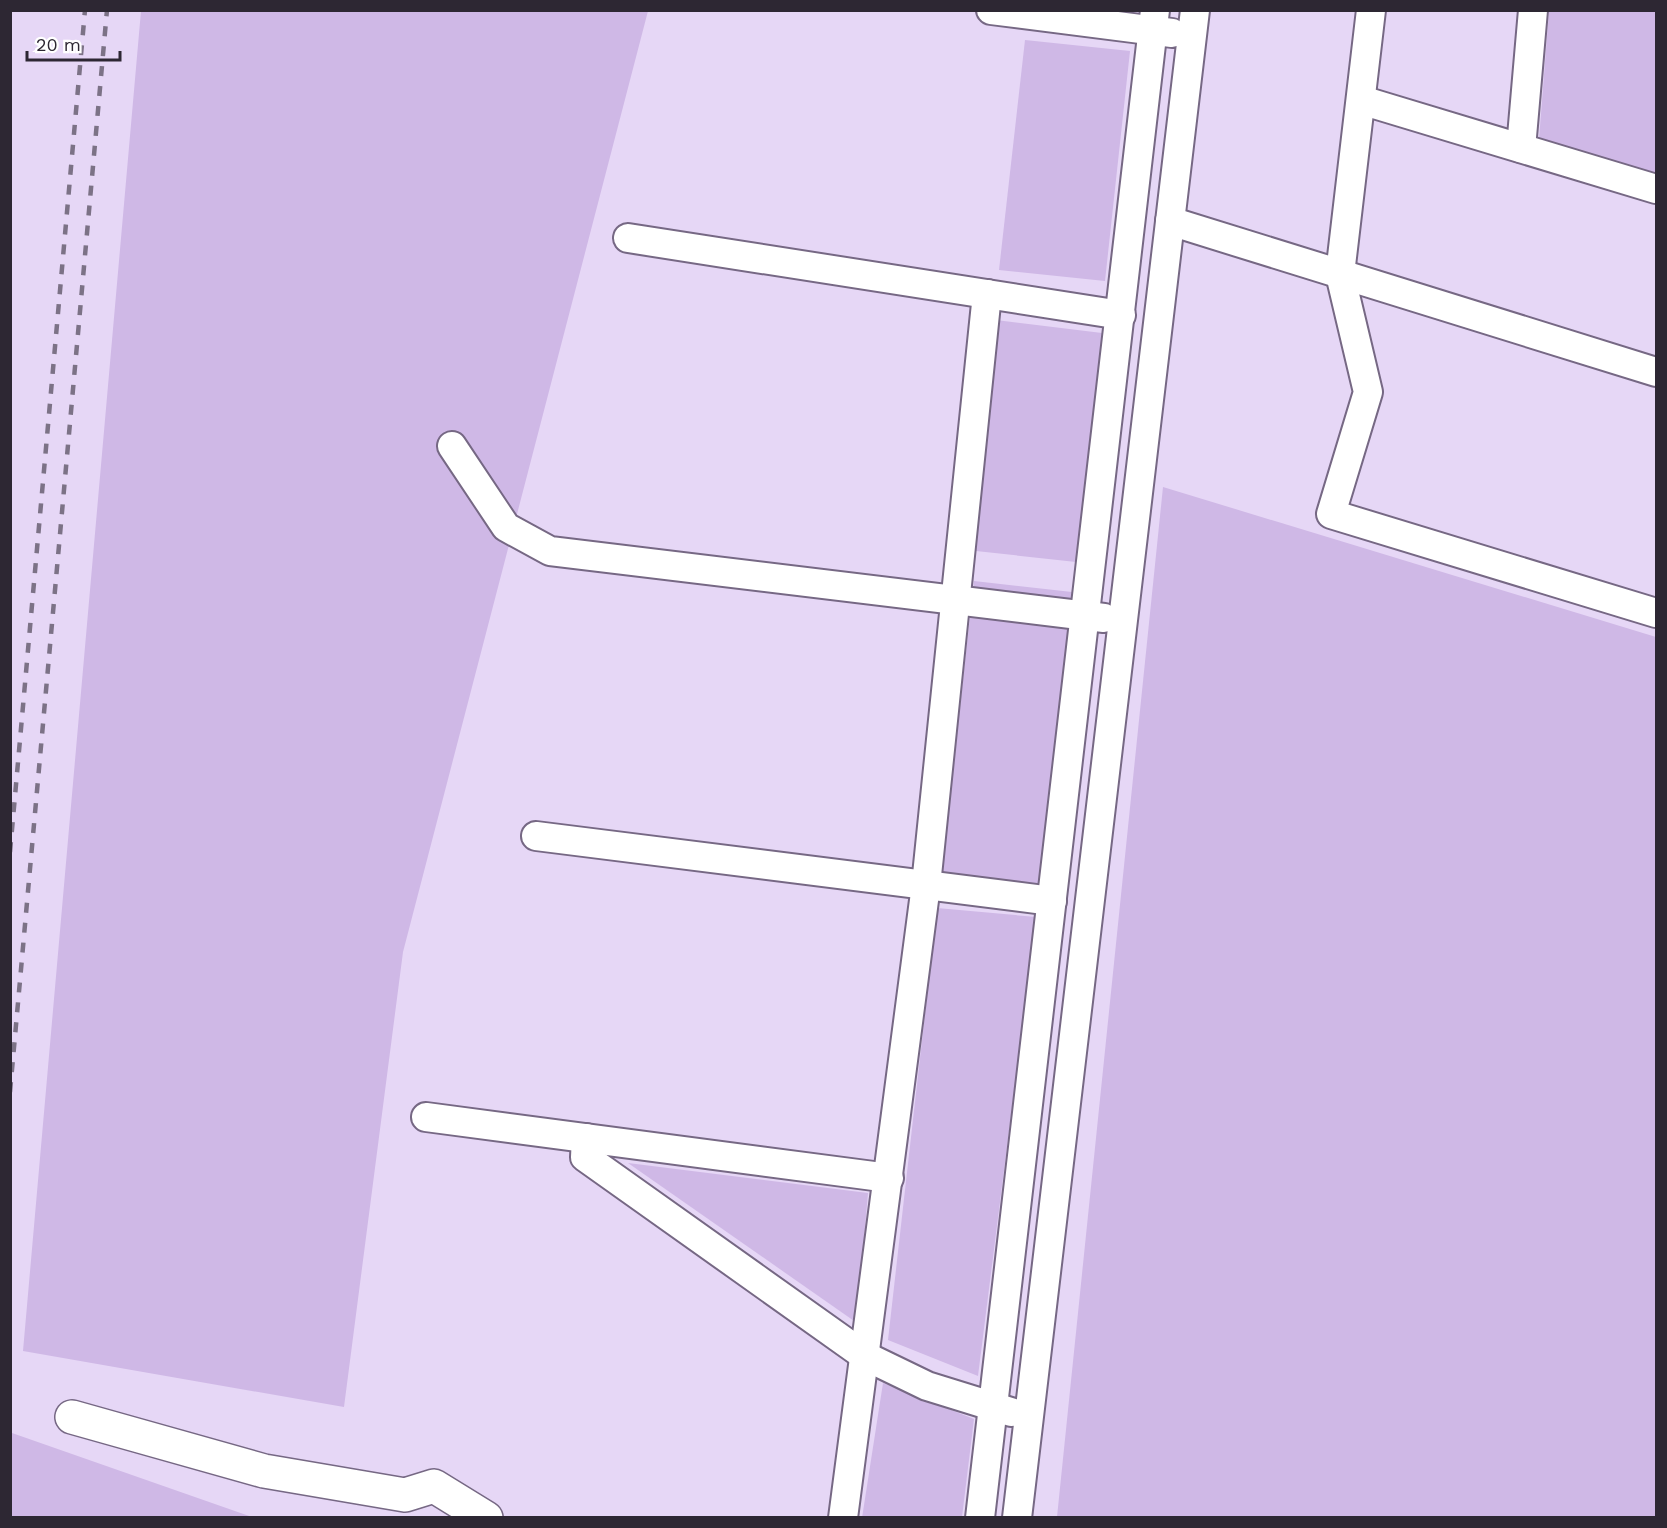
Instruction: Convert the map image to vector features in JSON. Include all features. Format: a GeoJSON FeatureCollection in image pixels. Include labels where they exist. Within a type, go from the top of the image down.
{"type":"FeatureCollection","features":[{"type":"Feature","properties":{"kind":"street"},"geometry":{"type":"LineString","coordinates":[[991,10],[1193,23],[1017,1518]]}},
{"type":"Feature","properties":{"kind":"street"},"geometry":{"type":"LineString","coordinates":[[1371,10],[1340,274],[1368,392],[1331,514],[1656,613]]}},
{"type":"Feature","properties":{"kind":"street"},"geometry":{"type":"LineString","coordinates":[[1521,148],[1533,10]]}},
{"type":"Feature","properties":{"kind":"street"},"geometry":{"type":"LineString","coordinates":[[980,1518],[1154,20]]}},
{"type":"Feature","properties":{"kind":"street"},"geometry":{"type":"LineString","coordinates":[[1361,100],[1656,189]]}},
{"type":"Feature","properties":{"kind":"street"},"geometry":{"type":"LineString","coordinates":[[1170,221],[1656,372]]}},
{"type":"Feature","properties":{"kind":"street"},"geometry":{"type":"LineString","coordinates":[[627,238],[1121,315]]}},
{"type":"Feature","properties":{"kind":"street"},"geometry":{"type":"LineString","coordinates":[[843,1518],[926,885],[987,294]]}},
{"type":"Feature","properties":{"kind":"street"},"geometry":{"type":"LineString","coordinates":[[452,446],[506,527],[550,551],[1122,620]]}},
{"type":"Feature","properties":{"kind":"street"},"geometry":{"type":"LineString","coordinates":[[536,836],[1052,901]]}},
{"type":"Feature","properties":{"kind":"street"},"geometry":{"type":"LineString","coordinates":[[426,1117],[889,1178]]}},
{"type":"Feature","properties":{"kind":"street"},"geometry":{"type":"LineString","coordinates":[[586,1138],[585,1157],[865,1356],[927,1386],[1029,1418]]}},
{"type":"Feature","properties":{"kind":"street"},"geometry":{"type":"LineString","coordinates":[[72,1417],[264,1471],[407,1506],[434,1486],[486,1518]]}},
{"type":"Feature","properties":{"kind":"shaded area"},"geometry":{"type":"Polygon","coordinates":[[[141,11],[648,11],[403,952],[344,1407],[23,1351],[141,11]]]}},
{"type":"Feature","properties":{"kind":"shaded area"},"geometry":{"type":"Polygon","coordinates":[[[1549,11],[1656,11],[1656,173],[1539,139],[1549,11]]]}},
{"type":"Feature","properties":{"kind":"shaded area"},"geometry":{"type":"Polygon","coordinates":[[[1025,40],[1130,51],[1105,281],[999,270],[1025,40]]]}},
{"type":"Feature","properties":{"kind":"shaded area"},"geometry":{"type":"Polygon","coordinates":[[[996,320],[1102,333],[1076,562],[976,551],[996,320]]]}},
{"type":"Feature","properties":{"kind":"shaded area"},"geometry":{"type":"Polygon","coordinates":[[[1163,487],[1656,637],[1656,1517],[1057,1517],[1163,487]]]}},
{"type":"Feature","properties":{"kind":"shaded area"},"geometry":{"type":"Polygon","coordinates":[[[974,581],[1072,592],[1039,886],[941,875],[974,581]]]}},
{"type":"Feature","properties":{"kind":"shaded area"},"geometry":{"type":"Polygon","coordinates":[[[937,908],[1036,917],[978,1376],[888,1340],[937,908]]]}},
{"type":"Feature","properties":{"kind":"shaded area"},"geometry":{"type":"Polygon","coordinates":[[[628,1163],[868,1193],[857,1323],[628,1163]]]}},
{"type":"Feature","properties":{"kind":"shaded area"},"geometry":{"type":"Polygon","coordinates":[[[883,1383],[974,1419],[962,1517],[862,1518],[883,1383]]]}},
{"type":"Feature","properties":{"kind":"shaded area"},"geometry":{"type":"Polygon","coordinates":[[[12,1433],[252,1517],[11,1517],[12,1433]]]}},
{"type":"Feature","properties":{"kind":"railway"},"geometry":{"type":"LineString","coordinates":[[10,852],[85,10]]}},
{"type":"Feature","properties":{"kind":"railway"},"geometry":{"type":"LineString","coordinates":[[10,1092],[107,10]]}}]}
